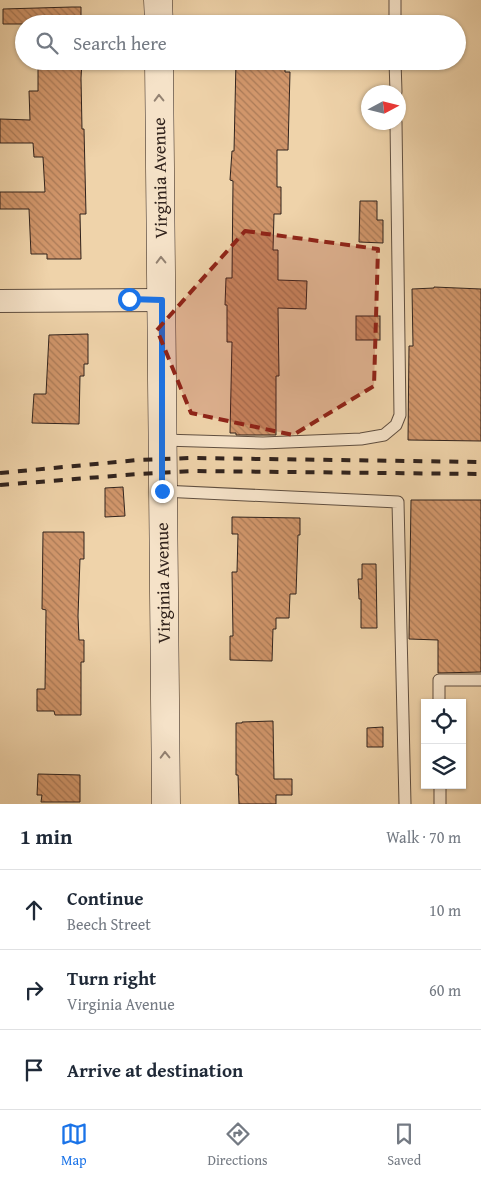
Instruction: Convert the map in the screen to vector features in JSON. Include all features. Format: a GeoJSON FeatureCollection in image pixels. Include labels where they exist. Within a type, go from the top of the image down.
{"type":"FeatureCollection","features":[{"type":"Feature","properties":{"kind":"main road"},"geometry":{"type":"LineString","coordinates":[[158,0],[159,15]]}},
{"type":"Feature","properties":{"kind":"main road","name":"Virginia Avenue"},"geometry":{"type":"LineString","coordinates":[[159,70],[166,804]]}},
{"type":"Feature","properties":{"kind":"street"},"geometry":{"type":"LineString","coordinates":[[0,301],[162,300]]}},
{"type":"Feature","properties":{"kind":"lane"},"geometry":{"type":"LineString","coordinates":[[395,0],[395,15]]}},
{"type":"Feature","properties":{"kind":"lane"},"geometry":{"type":"LineString","coordinates":[[395,70],[396,85]]}},
{"type":"Feature","properties":{"kind":"lane"},"geometry":{"type":"LineString","coordinates":[[162,440],[263,444],[362,439],[384,436],[396,425],[400,415],[396,130]]}},
{"type":"Feature","properties":{"kind":"lane"},"geometry":{"type":"LineString","coordinates":[[162,491],[398,502],[405,804]]}},
{"type":"Feature","properties":{"kind":"lane"},"geometry":{"type":"LineString","coordinates":[[439,699],[439,680],[481,680]]}},
{"type":"Feature","properties":{"kind":"lane"},"geometry":{"type":"LineString","coordinates":[[440,789],[440,804]]}},
{"type":"Feature","properties":{"kind":"highlighted area"},"geometry":{"type":"Polygon","coordinates":[[[245,231],[378,249],[374,386],[293,435],[191,413],[157,330],[245,231]]]}},
{"type":"Feature","properties":{"kind":"building"},"geometry":{"type":"Polygon","coordinates":[[[81,7],[81,15],[15,15],[15,24],[3,24],[3,9],[81,7]]]}},
{"type":"Feature","properties":{"kind":"building"},"geometry":{"type":"Polygon","coordinates":[[[38,70],[81,70],[86,214],[80,214],[81,259],[47,259],[47,254],[31,254],[29,209],[0,209],[0,192],[45,192],[43,157],[34,157],[33,143],[0,143],[0,119],[30,120],[29,91],[38,91],[38,70]]]}},
{"type":"Feature","properties":{"kind":"building"},"geometry":{"type":"Polygon","coordinates":[[[236,70],[285,70],[285,72],[290,72],[288,150],[277,150],[277,187],[281,187],[281,214],[274,214],[273,250],[278,250],[278,280],[307,281],[306,309],[278,308],[279,376],[276,376],[276,435],[236,435],[236,433],[230,433],[232,342],[227,342],[227,305],[225,305],[226,278],[232,278],[233,181],[230,180],[232,151],[234,151],[236,70]]]}},
{"type":"Feature","properties":{"kind":"building"},"geometry":{"type":"Polygon","coordinates":[[[360,201],[377,201],[377,220],[383,220],[383,243],[359,242],[360,201]]]}},
{"type":"Feature","properties":{"kind":"building"},"geometry":{"type":"Polygon","coordinates":[[[434,287],[481,289],[481,441],[408,440],[409,346],[413,346],[412,289],[434,287]]]}},
{"type":"Feature","properties":{"kind":"building"},"geometry":{"type":"Polygon","coordinates":[[[356,316],[380,316],[380,340],[356,340],[356,316]]]}},
{"type":"Feature","properties":{"kind":"building"},"geometry":{"type":"Polygon","coordinates":[[[88,334],[88,364],[84,364],[84,376],[80,376],[79,424],[32,423],[34,394],[46,394],[49,335],[88,334]]]}},
{"type":"Feature","properties":{"kind":"building"},"geometry":{"type":"Polygon","coordinates":[[[123,487],[125,516],[105,517],[105,488],[123,487]]]}},
{"type":"Feature","properties":{"kind":"building"},"geometry":{"type":"Polygon","coordinates":[[[411,500],[481,500],[481,672],[438,673],[438,640],[409,639],[411,500]]]}},
{"type":"Feature","properties":{"kind":"building"},"geometry":{"type":"Polygon","coordinates":[[[232,517],[300,518],[296,594],[290,594],[289,618],[276,618],[276,629],[273,629],[272,661],[230,660],[230,636],[233,636],[232,572],[237,572],[238,534],[232,534],[232,517]]]}},
{"type":"Feature","properties":{"kind":"building"},"geometry":{"type":"Polygon","coordinates":[[[43,532],[84,532],[84,559],[80,559],[78,616],[79,640],[84,640],[84,662],[81,662],[81,715],[55,715],[54,711],[37,711],[37,689],[45,689],[46,610],[42,609],[43,532]]]}},
{"type":"Feature","properties":{"kind":"building"},"geometry":{"type":"Polygon","coordinates":[[[362,564],[376,564],[377,628],[361,628],[361,599],[359,599],[358,579],[362,579],[362,564]]]}},
{"type":"Feature","properties":{"kind":"building"},"geometry":{"type":"Polygon","coordinates":[[[273,721],[274,779],[292,779],[292,795],[276,795],[276,804],[239,804],[238,775],[236,775],[236,723],[273,721]]]}},
{"type":"Feature","properties":{"kind":"building"},"geometry":{"type":"Polygon","coordinates":[[[383,727],[383,747],[367,747],[367,728],[383,727]]]}},
{"type":"Feature","properties":{"kind":"building"},"geometry":{"type":"Polygon","coordinates":[[[38,774],[80,775],[80,802],[41,802],[42,795],[37,795],[38,774]]]}},
{"type":"Feature","properties":{"kind":"railway"},"geometry":{"type":"LineString","coordinates":[[0,473],[138,460],[190,458],[481,462]]}},
{"type":"Feature","properties":{"kind":"railway"},"geometry":{"type":"LineString","coordinates":[[0,485],[194,471],[481,474]]}},
{"type":"Feature","properties":{"kind":"route"},"geometry":{"type":"LineString","coordinates":[[129,299],[162,300],[162,491]]}}]}
